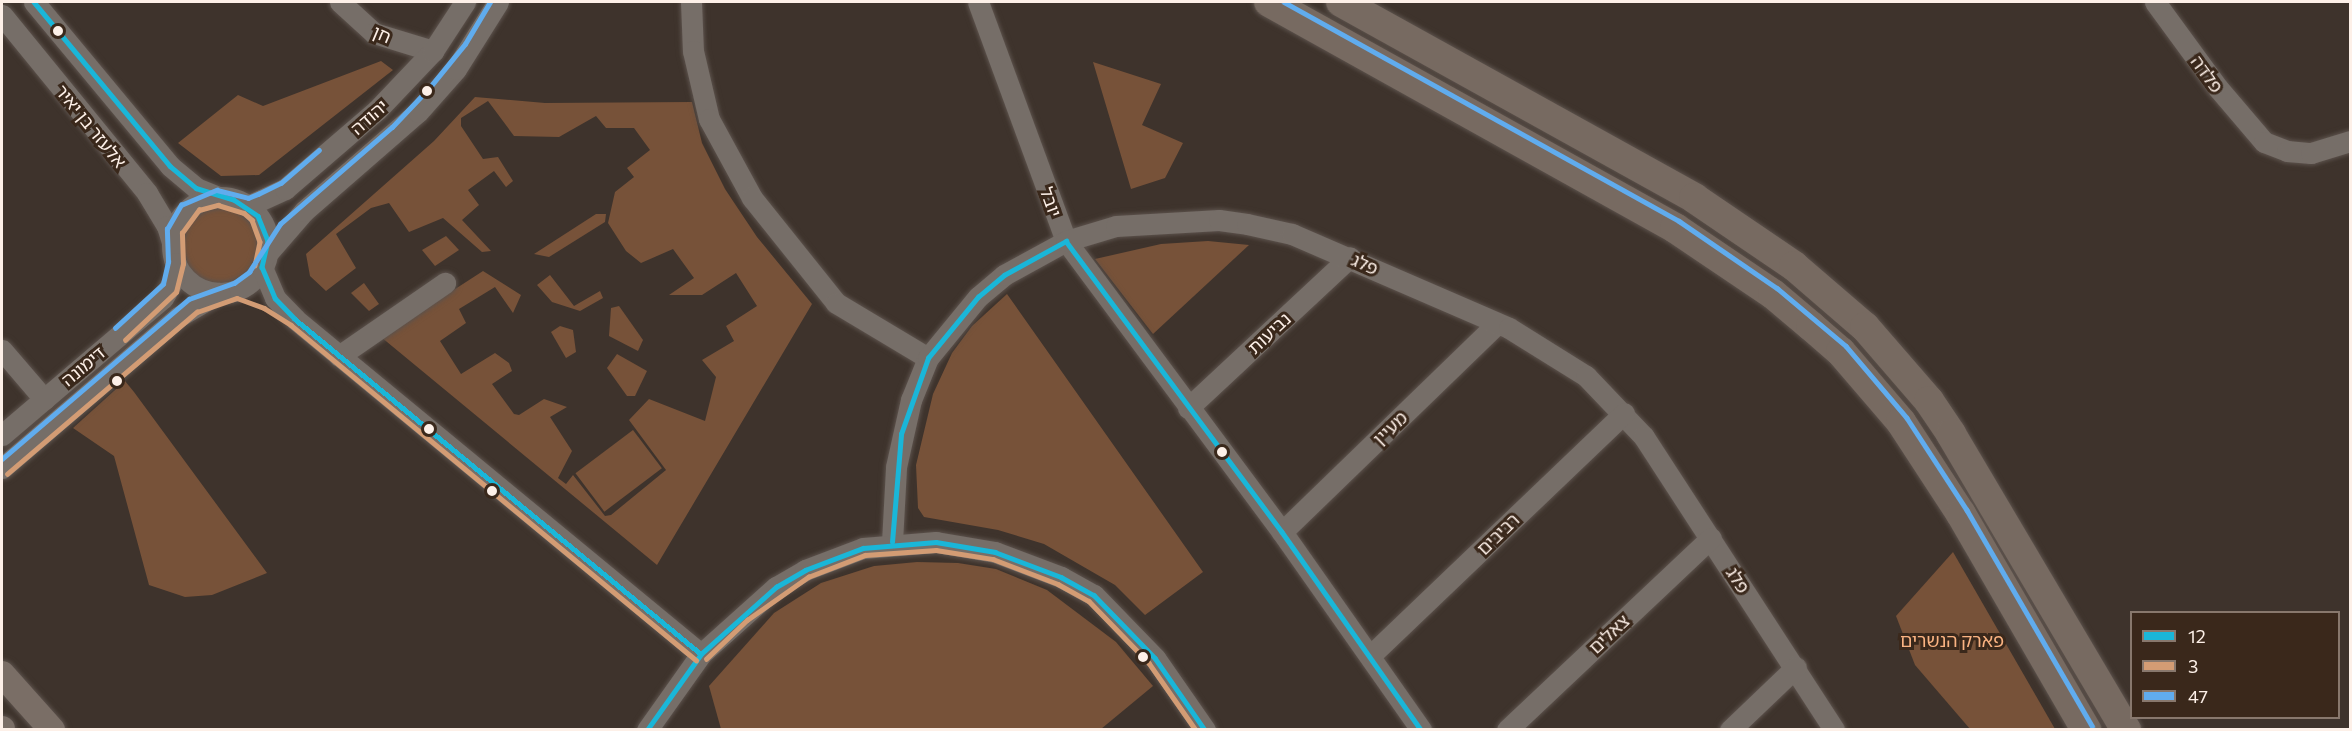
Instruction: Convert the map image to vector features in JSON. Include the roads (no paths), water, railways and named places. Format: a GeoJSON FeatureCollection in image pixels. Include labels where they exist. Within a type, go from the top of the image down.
{"type":"FeatureCollection","features":[{"type":"Feature","properties":{"kind":"highway"},"geometry":{"type":"LineString","coordinates":[[1269,2],[1675,228],[1773,294],[1841,352],[1901,422],[1961,514],[2086,729]]}},
{"type":"Feature","properties":{"kind":"highway"},"geometry":{"type":"LineString","coordinates":[[1341,2],[1694,198],[1794,266],[1865,327],[1929,401],[1957,443],[2126,729]]}},
{"type":"Feature","properties":{"kind":"main road"},"geometry":{"type":"LineString","coordinates":[[2,674],[52,729]]}},
{"type":"Feature","properties":{"kind":"street","name":"אלעזר בן יאיר"},"geometry":{"type":"LineString","coordinates":[[34,2],[170,166],[196,188],[218,197]]}},
{"type":"Feature","properties":{"kind":"street","name":"חן"},"geometry":{"type":"LineString","coordinates":[[339,2],[374,33],[433,51]]}},
{"type":"Feature","properties":{"kind":"street","name":"יהודה"},"geometry":{"type":"LineString","coordinates":[[248,206],[285,189],[377,110],[433,51],[465,2]]}},
{"type":"Feature","properties":{"kind":"street","name":"יהודה"},"geometry":{"type":"LineString","coordinates":[[264,261],[304,211],[424,106],[471,48],[498,2]]}},
{"type":"Feature","properties":{"kind":"street"},"geometry":{"type":"LineString","coordinates":[[691,2],[690,32],[709,119],[752,198],[836,303],[928,358]]}},
{"type":"Feature","properties":{"kind":"street","name":"יובל"},"geometry":{"type":"LineString","coordinates":[[978,2],[1066,241],[1282,532],[1421,729]]}},
{"type":"Feature","properties":{"kind":"street","name":"פלדה"},"geometry":{"type":"LineString","coordinates":[[2155,2],[2218,88],[2264,142],[2287,151],[2311,153],[2350,141]]}},
{"type":"Feature","properties":{"kind":"street","name":"אלעזר בן יאיר"},"geometry":{"type":"LineString","coordinates":[[2,15],[147,193],[168,226],[174,253]]}},
{"type":"Feature","properties":{"kind":"street"},"geometry":{"type":"LineString","coordinates":[[295,319],[267,302],[228,291],[193,285],[174,253],[186,211],[195,203],[218,197],[248,206],[264,228],[264,261],[275,298],[295,319],[702,654]]}},
{"type":"Feature","properties":{"kind":"street","name":"פלג"},"geometry":{"type":"LineString","coordinates":[[892,542],[901,434],[928,358],[969,306],[1004,275],[1066,241],[1116,226],[1220,220],[1292,234],[1350,257],[1497,324],[1550,351],[1587,376],[1624,413],[1711,538],[1834,729]]}},
{"type":"Feature","properties":{"kind":"street","name":"דימונה"},"geometry":{"type":"LineString","coordinates":[[2,435],[163,298],[174,279],[174,253]]}},
{"type":"Feature","properties":{"kind":"street","name":"נביעות"},"geometry":{"type":"LineString","coordinates":[[1188,408],[1350,257]]}},
{"type":"Feature","properties":{"kind":"street"},"geometry":{"type":"LineString","coordinates":[[228,291],[264,261]]}},
{"type":"Feature","properties":{"kind":"street"},"geometry":{"type":"LineString","coordinates":[[339,356],[445,283]]}},
{"type":"Feature","properties":{"kind":"street","name":"דימונה"},"geometry":{"type":"LineString","coordinates":[[2,468],[178,317],[228,291]]}},
{"type":"Feature","properties":{"kind":"street","name":"מעיין"},"geometry":{"type":"LineString","coordinates":[[1282,532],[1497,324]]}},
{"type":"Feature","properties":{"kind":"street"},"geometry":{"type":"LineString","coordinates":[[2,350],[44,399]]}},
{"type":"Feature","properties":{"kind":"street","name":"רביבים"},"geometry":{"type":"LineString","coordinates":[[1371,656],[1624,413]]}},
{"type":"Feature","properties":{"kind":"street","name":"צאלים"},"geometry":{"type":"LineString","coordinates":[[1507,729],[1711,538]]}},
{"type":"Feature","properties":{"kind":"street"},"geometry":{"type":"LineString","coordinates":[[646,729],[702,654],[776,587],[836,557],[892,542],[936,542],[995,552],[1061,577],[1094,595],[1155,658],[1205,729]]}},
{"type":"Feature","properties":{"kind":"street"},"geometry":{"type":"LineString","coordinates":[[1730,729],[1796,667]]}},
{"type":"Feature","properties":{"kind":"park label","name":"פארק הנשרים"},"geometry":{"type":"Point","coordinates":[1952,640]}}]}
